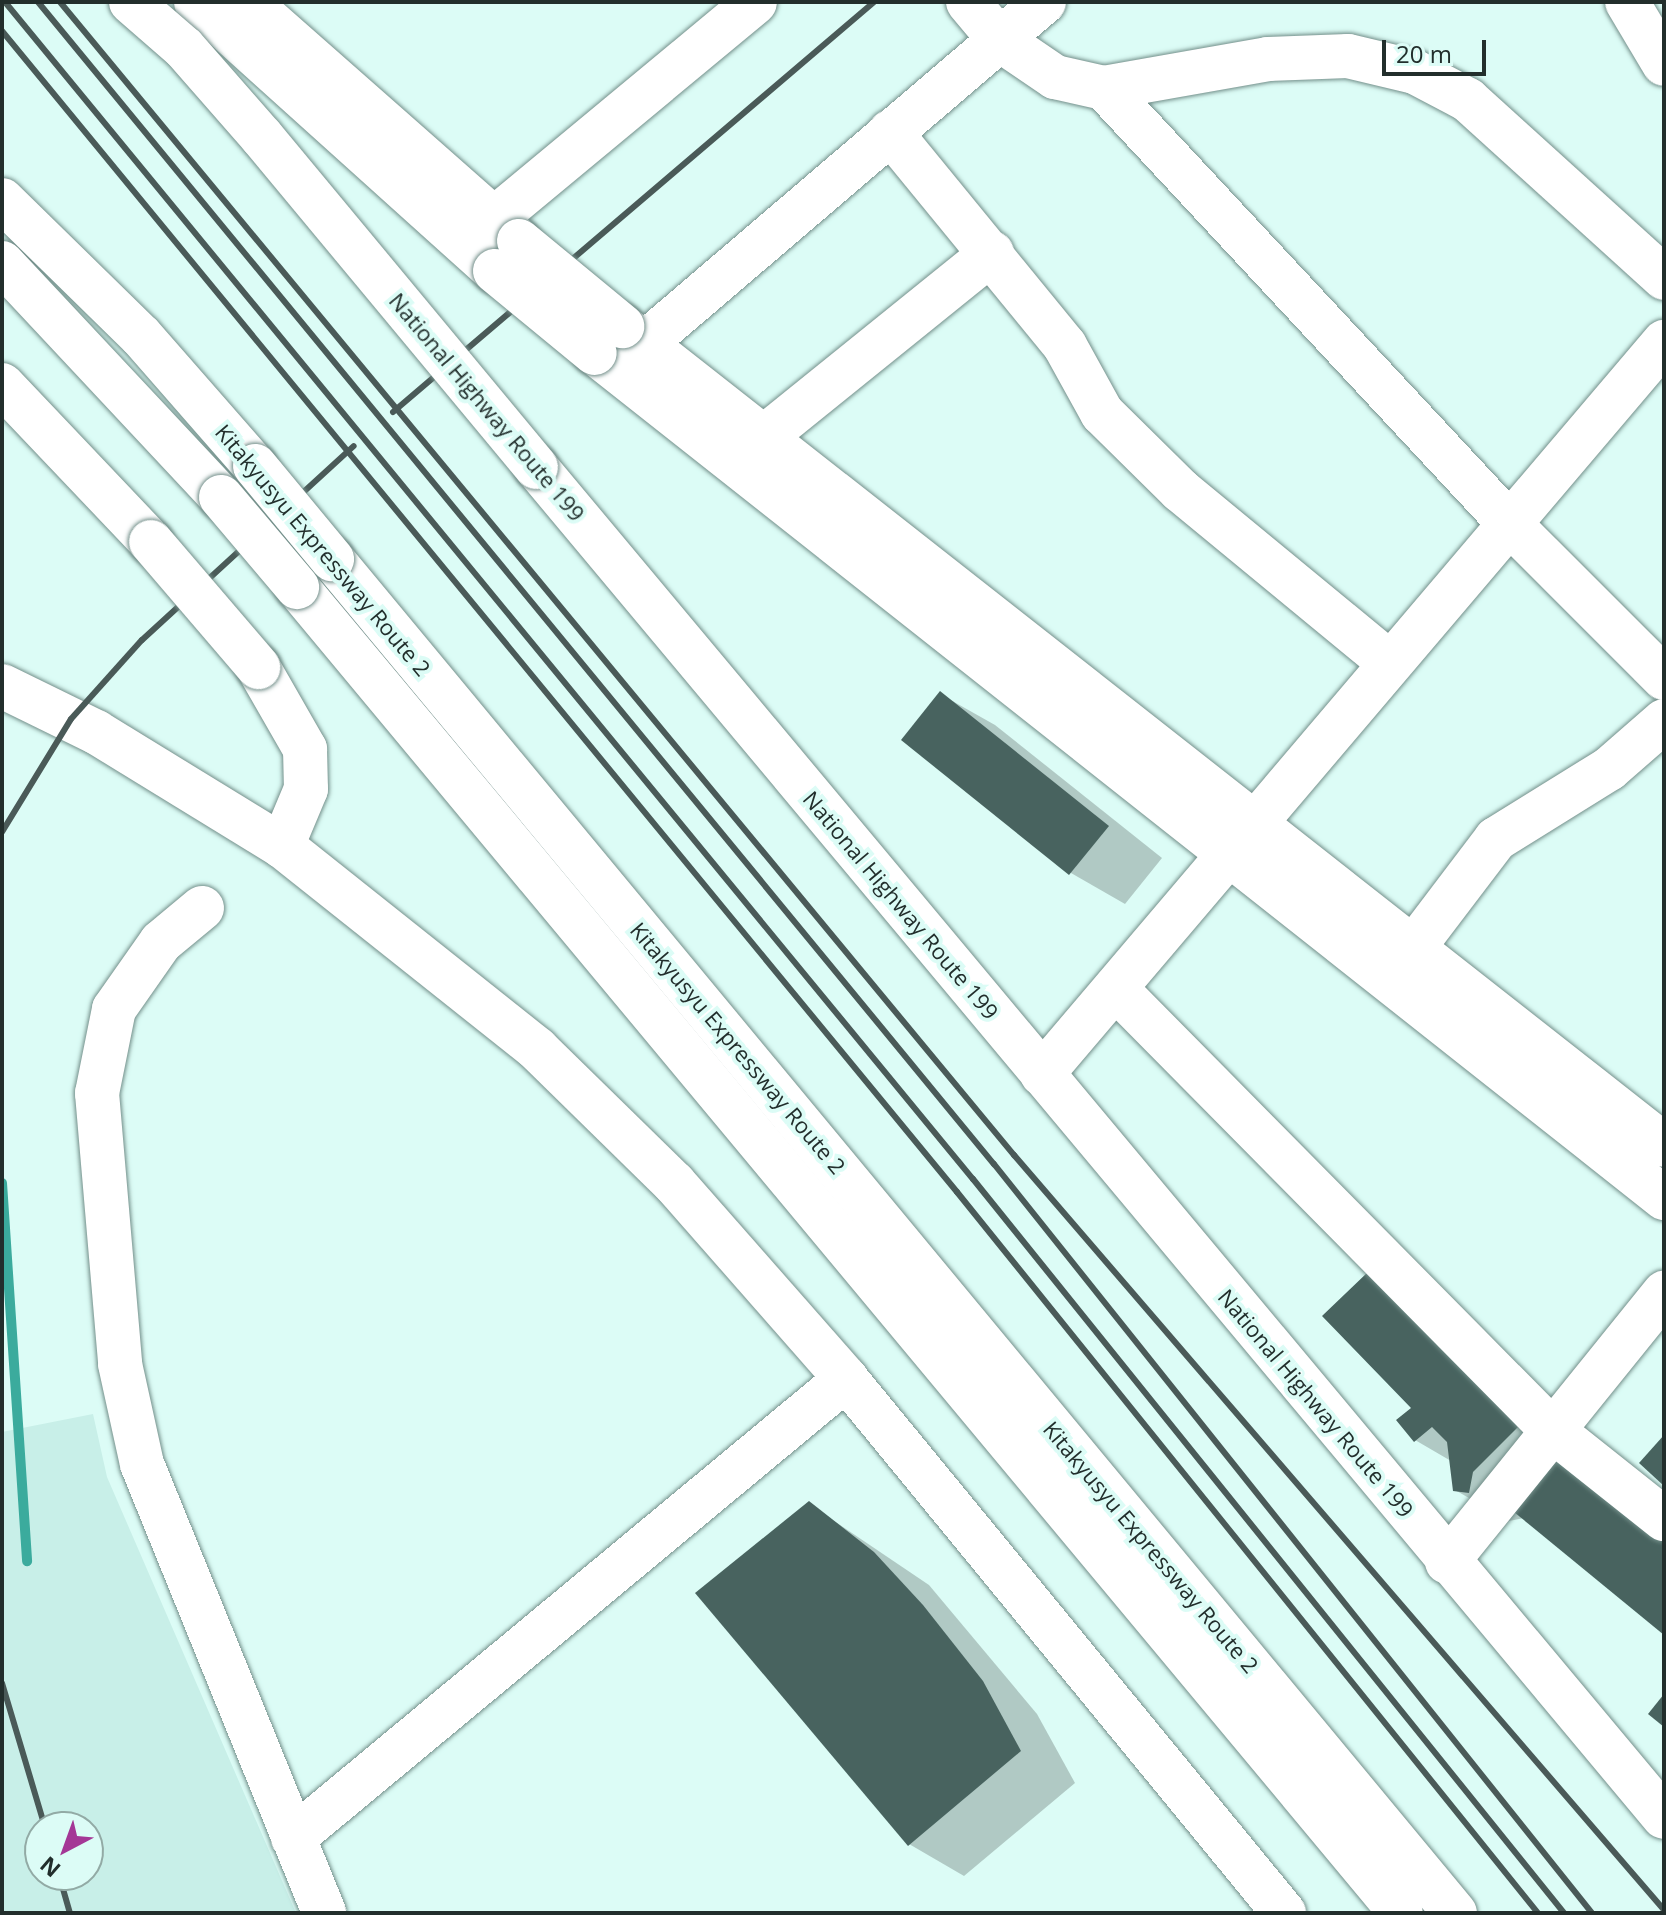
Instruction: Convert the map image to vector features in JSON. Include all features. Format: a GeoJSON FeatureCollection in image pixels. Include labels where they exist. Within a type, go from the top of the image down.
{"type":"FeatureCollection","features":[{"type":"Feature","properties":{"kind":"main road","name":"National Highway Route 199"},"geometry":{"type":"LineString","coordinates":[[131,2],[184,48],[262,137],[1447,1562],[1664,1817]]}},
{"type":"Feature","properties":{"kind":"main road"},"geometry":{"type":"LineString","coordinates":[[196,2],[503,243],[621,340],[1230,857],[1664,1198]]}},
{"type":"Feature","properties":{"kind":"main road"},"geometry":{"type":"LineString","coordinates":[[248,2],[503,243]]}},
{"type":"Feature","properties":{"kind":"main road"},"geometry":{"type":"LineString","coordinates":[[621,340],[890,132],[982,19],[1044,2]]}},
{"type":"Feature","properties":{"kind":"main road"},"geometry":{"type":"LineString","coordinates":[[1627,2],[1664,64]]}},
{"type":"Feature","properties":{"kind":"main road"},"geometry":{"type":"LineString","coordinates":[[503,243],[751,3]]}},
{"type":"Feature","properties":{"kind":"main road"},"geometry":{"type":"LineString","coordinates":[[982,19],[1055,77],[1104,88],[1268,59],[1348,56],[1415,72],[1468,100],[1664,278]]}},
{"type":"Feature","properties":{"kind":"main road"},"geometry":{"type":"LineString","coordinates":[[1104,88],[1508,522],[1664,678]]}},
{"type":"Feature","properties":{"kind":"main road"},"geometry":{"type":"LineString","coordinates":[[890,132],[1065,346],[1102,413],[1180,490],[1390,663]]}},
{"type":"Feature","properties":{"kind":"main road","name":"Kitakyusyu Expressway Route 2"},"geometry":{"type":"LineString","coordinates":[[2,200],[141,336],[255,466],[1455,1913]]}},
{"type":"Feature","properties":{"kind":"main road"},"geometry":{"type":"LineString","coordinates":[[764,437],[992,253]]}},
{"type":"Feature","properties":{"kind":"main road","name":"Kitakyusyu Expressway Route 2"},"geometry":{"type":"LineString","coordinates":[[2,263],[221,497],[1401,1913]]}},
{"type":"Feature","properties":{"kind":"main road"},"geometry":{"type":"LineString","coordinates":[[621,340],[764,437],[1664,1145]]}},
{"type":"Feature","properties":{"kind":"main road"},"geometry":{"type":"LineString","coordinates":[[1042,1074],[1117,990],[1508,522],[1664,342]]}},
{"type":"Feature","properties":{"kind":"main road"},"geometry":{"type":"LineString","coordinates":[[2,385],[151,542],[258,667],[305,749],[306,789],[282,846]]}},
{"type":"Feature","properties":{"kind":"main road"},"geometry":{"type":"LineString","coordinates":[[2,686],[221,807],[282,846],[537,1049],[674,1183],[846,1379],[1272,1909]]}},
{"type":"Feature","properties":{"kind":"main road"},"geometry":{"type":"LineString","coordinates":[[1414,947],[1496,839],[1609,769],[1664,721]]}},
{"type":"Feature","properties":{"kind":"main road"},"geometry":{"type":"LineString","coordinates":[[202,908],[161,942],[114,1009],[97,1093],[106,1241],[142,1464],[324,1913]]}},
{"type":"Feature","properties":{"kind":"main road"},"geometry":{"type":"LineString","coordinates":[[1117,990],[1552,1430],[1664,1519]]}},
{"type":"Feature","properties":{"kind":"main road"},"geometry":{"type":"LineString","coordinates":[[1447,1562],[1664,1293]]}},
{"type":"Feature","properties":{"kind":"main road"},"geometry":{"type":"LineString","coordinates":[[293,1838],[846,1379]]}},
{"type":"Feature","properties":{"kind":"shaded area"},"geometry":{"type":"Polygon","coordinates":[[[93,1414],[107,1477],[296,1913],[2,1913],[2,1432],[93,1414]]]}},
{"type":"Feature","properties":{"kind":"building"},"geometry":{"type":"Polygon","coordinates":[[[940,691],[1109,826],[1069,875],[901,740],[940,691]]]}},
{"type":"Feature","properties":{"kind":"building"},"geometry":{"type":"Polygon","coordinates":[[[1369,1271],[1518,1427],[1473,1472],[1469,1493],[1453,1491],[1447,1442],[1432,1427],[1414,1442],[1396,1420],[1411,1408],[1322,1316],[1369,1271]]]}},
{"type":"Feature","properties":{"kind":"building"},"geometry":{"type":"Polygon","coordinates":[[[1664,1435],[1664,1486],[1639,1463],[1664,1435]]]}},
{"type":"Feature","properties":{"kind":"building"},"geometry":{"type":"Polygon","coordinates":[[[1561,1455],[1664,1540],[1664,1635],[1514,1512],[1561,1455]]]}},
{"type":"Feature","properties":{"kind":"building"},"geometry":{"type":"Polygon","coordinates":[[[809,1501],[874,1552],[923,1605],[983,1681],[1021,1751],[908,1846],[695,1593],[809,1501]]]}},
{"type":"Feature","properties":{"kind":"building"},"geometry":{"type":"Polygon","coordinates":[[[1664,1694],[1664,1727],[1648,1714],[1664,1694]]]}},
{"type":"Feature","properties":{"kind":"waterway"},"geometry":{"type":"LineString","coordinates":[[2,1183],[27,1561]]}},
{"type":"Feature","properties":{"kind":"railway"},"geometry":{"type":"LineString","coordinates":[[5,2],[973,1179],[1564,1913]]}},
{"type":"Feature","properties":{"kind":"railway"},"geometry":{"type":"LineString","coordinates":[[38,2],[994,1164],[1592,1913]]}},
{"type":"Feature","properties":{"kind":"railway"},"geometry":{"type":"LineString","coordinates":[[60,2],[1014,1155],[1664,1910]]}},
{"type":"Feature","properties":{"kind":"railway"},"geometry":{"type":"LineString","coordinates":[[393,412],[874,2]]}},
{"type":"Feature","properties":{"kind":"railway"},"geometry":{"type":"LineString","coordinates":[[2,31],[957,1192],[1538,1913]]}},
{"type":"Feature","properties":{"kind":"railway"},"geometry":{"type":"LineString","coordinates":[[2,832],[71,719],[142,640],[354,446]]}},
{"type":"Feature","properties":{"kind":"railway"},"geometry":{"type":"LineString","coordinates":[[2,1683],[40,1811]]}},
{"type":"Feature","properties":{"kind":"railway"},"geometry":{"type":"LineString","coordinates":[[64,1891],[70,1913]]}}]}
